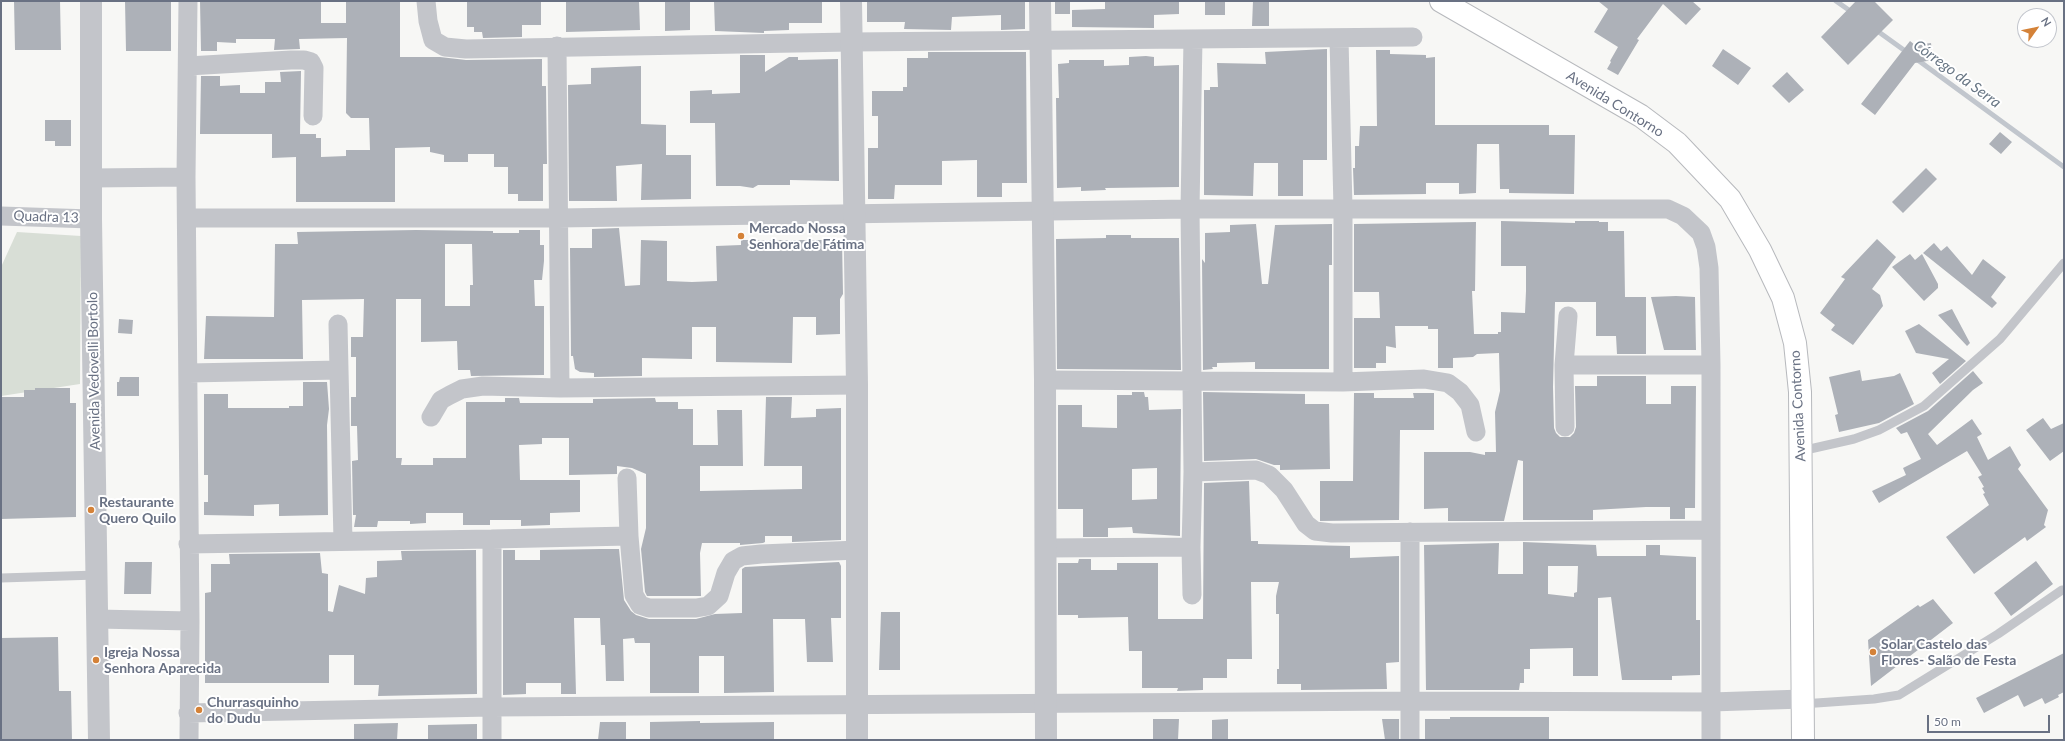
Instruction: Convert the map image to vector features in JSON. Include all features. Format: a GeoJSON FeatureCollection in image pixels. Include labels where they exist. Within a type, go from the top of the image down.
{"type":"FeatureCollection","features":[{"type":"Feature","properties":{"kind":"main road","name":"Avenida Contorno"},"geometry":{"type":"LineString","coordinates":[[1441,1],[1641,116],[1677,143],[1730,199],[1760,250],[1782,298],[1795,343],[1800,392],[1803,740]]}},
{"type":"Feature","properties":{"kind":"street","name":"Avenida Vedovelli Bortolo"},"geometry":{"type":"LineString","coordinates":[[92,1],[91,219],[99,740]]}},
{"type":"Feature","properties":{"kind":"street"},"geometry":{"type":"LineString","coordinates":[[188,1],[186,177],[189,373],[189,740]]}},
{"type":"Feature","properties":{"kind":"street"},"geometry":{"type":"LineString","coordinates":[[426,1],[428,21],[433,40],[445,47],[466,49],[557,46],[851,42],[1413,37]]}},
{"type":"Feature","properties":{"kind":"street"},"geometry":{"type":"LineString","coordinates":[[851,1],[853,213],[857,386],[857,740]]}},
{"type":"Feature","properties":{"kind":"street"},"geometry":{"type":"LineString","coordinates":[[1040,1],[1039,41],[1045,380],[1046,740]]}},
{"type":"Feature","properties":{"kind":"street"},"geometry":{"type":"LineString","coordinates":[[1339,38],[1343,209],[1343,382]]}},
{"type":"Feature","properties":{"kind":"street"},"geometry":{"type":"LineString","coordinates":[[1192,595],[1190,209],[1193,39]]}},
{"type":"Feature","properties":{"kind":"street"},"geometry":{"type":"LineString","coordinates":[[557,46],[560,388]]}},
{"type":"Feature","properties":{"kind":"street"},"geometry":{"type":"LineString","coordinates":[[188,66],[291,60],[304,60],[311,62],[314,68],[313,116]]}},
{"type":"Feature","properties":{"kind":"street"},"geometry":{"type":"LineString","coordinates":[[92,178],[186,177]]}},
{"type":"Feature","properties":{"kind":"street"},"geometry":{"type":"LineString","coordinates":[[187,218],[558,218],[1190,209],[1668,209],[1683,216],[1693,224],[1701,233],[1706,247],[1711,365],[1711,740]]}},
{"type":"Feature","properties":{"kind":"street","name":"Quadra 13"},"geometry":{"type":"LineString","coordinates":[[1,216],[91,219]]}},
{"type":"Feature","properties":{"kind":"street"},"geometry":{"type":"LineString","coordinates":[[1565,427],[1564,365],[1568,316]]}},
{"type":"Feature","properties":{"kind":"street"},"geometry":{"type":"LineString","coordinates":[[338,324],[343,541]]}},
{"type":"Feature","properties":{"kind":"street"},"geometry":{"type":"LineString","coordinates":[[1564,365],[1711,365]]}},
{"type":"Feature","properties":{"kind":"street"},"geometry":{"type":"LineString","coordinates":[[189,373],[339,370]]}},
{"type":"Feature","properties":{"kind":"street"},"geometry":{"type":"LineString","coordinates":[[1045,380],[1343,382],[1424,379],[1448,383],[1460,392],[1470,405],[1476,432]]}},
{"type":"Feature","properties":{"kind":"street"},"geometry":{"type":"LineString","coordinates":[[431,417],[442,400],[462,389],[483,386],[560,388],[857,386]]}},
{"type":"Feature","properties":{"kind":"street"},"geometry":{"type":"LineString","coordinates":[[1192,472],[1256,470],[1269,476],[1284,490],[1306,524],[1315,531],[1410,532],[1710,530]]}},
{"type":"Feature","properties":{"kind":"street"},"geometry":{"type":"LineString","coordinates":[[627,478],[629,536],[634,596],[640,605],[649,608],[696,608],[708,606],[719,596],[726,572],[732,561],[742,556],[858,550]]}},
{"type":"Feature","properties":{"kind":"street"},"geometry":{"type":"LineString","coordinates":[[1410,532],[1410,740]]}},
{"type":"Feature","properties":{"kind":"street"},"geometry":{"type":"LineString","coordinates":[[188,544],[629,536]]}},
{"type":"Feature","properties":{"kind":"street"},"geometry":{"type":"LineString","coordinates":[[492,539],[492,740]]}},
{"type":"Feature","properties":{"kind":"street"},"geometry":{"type":"LineString","coordinates":[[1046,548],[1191,547]]}},
{"type":"Feature","properties":{"kind":"street"},"geometry":{"type":"LineString","coordinates":[[97,619],[190,621]]}},
{"type":"Feature","properties":{"kind":"street"},"geometry":{"type":"LineString","coordinates":[[188,713],[491,707],[856,704],[1409,701],[1802,701]]}},
{"type":"Feature","properties":{"kind":"lane"},"geometry":{"type":"LineString","coordinates":[[1801,451],[1854,439],[1879,430],[1924,406],[2000,339],[2064,263]]}},
{"type":"Feature","properties":{"kind":"lane"},"geometry":{"type":"LineString","coordinates":[[1,578],[97,575]]}},
{"type":"Feature","properties":{"kind":"lane"},"geometry":{"type":"LineString","coordinates":[[1802,701],[1891,697],[1899,695],[1998,634],[2062,590]]}},
{"type":"Feature","properties":{"kind":"shaded area"},"geometry":{"type":"Polygon","coordinates":[[[17,232],[81,236],[80,384],[1,396],[1,267],[17,232]]]}},
{"type":"Feature","properties":{"kind":"building"},"geometry":{"type":"Polygon","coordinates":[[[14,1],[60,1],[61,50],[15,50],[14,1]]]}},
{"type":"Feature","properties":{"kind":"building"},"geometry":{"type":"Polygon","coordinates":[[[125,1],[171,1],[171,51],[126,51],[125,1]]]}},
{"type":"Feature","properties":{"kind":"building"},"geometry":{"type":"Polygon","coordinates":[[[200,1],[321,1],[321,23],[346,23],[346,1],[400,1],[400,57],[440,57],[466,60],[542,59],[542,86],[546,86],[547,164],[543,164],[543,201],[518,201],[518,194],[508,194],[508,167],[494,167],[494,154],[468,154],[468,162],[444,162],[444,155],[430,152],[430,147],[395,148],[395,202],[296,202],[296,157],[272,158],[272,134],[200,134],[201,76],[220,76],[220,86],[240,85],[240,93],[265,93],[265,82],[281,82],[280,72],[301,71],[300,134],[316,134],[316,138],[321,138],[321,157],[346,156],[346,150],[370,150],[369,118],[351,118],[346,113],[347,38],[299,39],[300,49],[274,50],[275,39],[236,39],[236,43],[217,42],[217,51],[201,51],[200,1]]]}},
{"type":"Feature","properties":{"kind":"building"},"geometry":{"type":"Polygon","coordinates":[[[467,1],[541,1],[541,25],[522,25],[522,37],[483,38],[482,32],[474,32],[474,27],[467,27],[467,1]]]}},
{"type":"Feature","properties":{"kind":"building"},"geometry":{"type":"Polygon","coordinates":[[[566,1],[639,1],[640,30],[566,32],[566,1]]]}},
{"type":"Feature","properties":{"kind":"building"},"geometry":{"type":"Polygon","coordinates":[[[665,1],[690,1],[690,30],[665,31],[665,1]]]}},
{"type":"Feature","properties":{"kind":"building"},"geometry":{"type":"Polygon","coordinates":[[[714,1],[822,1],[822,23],[789,23],[789,30],[764,31],[764,33],[715,31],[714,1]]]}},
{"type":"Feature","properties":{"kind":"building"},"geometry":{"type":"Polygon","coordinates":[[[867,1],[1025,1],[1025,29],[1001,30],[1001,15],[952,17],[951,30],[904,29],[905,22],[867,22],[867,1]]]}},
{"type":"Feature","properties":{"kind":"building"},"geometry":{"type":"Polygon","coordinates":[[[1055,1],[1070,1],[1070,14],[1055,14],[1055,1]]]}},
{"type":"Feature","properties":{"kind":"building"},"geometry":{"type":"Polygon","coordinates":[[[1179,1],[1179,14],[1154,15],[1154,28],[1072,27],[1072,10],[1105,9],[1105,2],[1179,1]]]}},
{"type":"Feature","properties":{"kind":"building"},"geometry":{"type":"Polygon","coordinates":[[[1205,1],[1225,1],[1225,15],[1205,15],[1205,1]]]}},
{"type":"Feature","properties":{"kind":"building"},"geometry":{"type":"Polygon","coordinates":[[[1253,1],[1269,1],[1269,26],[1252,26],[1253,1]]]}},
{"type":"Feature","properties":{"kind":"building"},"geometry":{"type":"Polygon","coordinates":[[[1598,1],[1692,1],[1701,9],[1686,25],[1663,4],[1637,39],[1639,40],[1618,75],[1607,69],[1618,47],[1594,32],[1608,9],[1598,1]]]}},
{"type":"Feature","properties":{"kind":"building"},"geometry":{"type":"Polygon","coordinates":[[[1856,1],[1874,1],[1893,20],[1848,65],[1821,37],[1856,1]]]}},
{"type":"Feature","properties":{"kind":"building"},"geometry":{"type":"Polygon","coordinates":[[[1910,41],[1915,45],[1931,43],[1933,60],[1915,63],[1875,115],[1861,104],[1910,41]]]}},
{"type":"Feature","properties":{"kind":"building"},"geometry":{"type":"Polygon","coordinates":[[[1327,49],[1327,160],[1303,160],[1303,196],[1278,196],[1278,163],[1254,163],[1253,196],[1204,195],[1204,90],[1210,90],[1210,87],[1218,87],[1217,63],[1266,64],[1265,52],[1327,49]]]}},
{"type":"Feature","properties":{"kind":"building"},"geometry":{"type":"Polygon","coordinates":[[[1723,49],[1751,68],[1738,85],[1712,66],[1723,49]]]}},
{"type":"Feature","properties":{"kind":"building"},"geometry":{"type":"Polygon","coordinates":[[[1376,50],[1390,50],[1390,54],[1426,55],[1426,58],[1435,57],[1435,125],[1549,125],[1549,135],[1575,135],[1574,194],[1509,193],[1509,189],[1500,189],[1499,144],[1477,144],[1476,193],[1459,194],[1459,183],[1426,183],[1426,194],[1354,195],[1353,168],[1355,168],[1355,146],[1359,146],[1360,126],[1377,126],[1376,50]]]}},
{"type":"Feature","properties":{"kind":"building"},"geometry":{"type":"Polygon","coordinates":[[[928,52],[1026,52],[1027,183],[1002,183],[1002,197],[977,197],[977,160],[942,161],[942,185],[895,185],[894,199],[868,199],[868,148],[878,148],[878,116],[872,116],[872,91],[903,91],[903,87],[907,87],[907,58],[928,58],[928,52]]]}},
{"type":"Feature","properties":{"kind":"building"},"geometry":{"type":"Polygon","coordinates":[[[740,55],[765,55],[765,72],[789,57],[798,57],[798,60],[838,59],[839,181],[790,180],[790,185],[758,185],[753,188],[740,186],[716,186],[715,123],[690,123],[690,91],[712,90],[712,94],[740,93],[740,55]]]}},
{"type":"Feature","properties":{"kind":"building"},"geometry":{"type":"Polygon","coordinates":[[[1129,57],[1154,57],[1154,66],[1179,65],[1179,187],[1105,188],[1106,190],[1081,191],[1081,187],[1057,188],[1056,98],[1059,98],[1058,64],[1069,63],[1069,60],[1104,60],[1104,66],[1129,65],[1129,57]]]}},
{"type":"Feature","properties":{"kind":"building"},"geometry":{"type":"Polygon","coordinates":[[[641,66],[641,124],[666,125],[666,155],[691,155],[691,199],[641,200],[642,164],[616,166],[617,201],[569,201],[568,85],[591,84],[591,68],[641,66]]]}},
{"type":"Feature","properties":{"kind":"building"},"geometry":{"type":"Polygon","coordinates":[[[1787,72],[1804,90],[1789,103],[1772,86],[1787,72]]]}},
{"type":"Feature","properties":{"kind":"building"},"geometry":{"type":"Polygon","coordinates":[[[45,120],[71,120],[71,146],[55,146],[55,141],[45,141],[45,120]]]}},
{"type":"Feature","properties":{"kind":"building"},"geometry":{"type":"Polygon","coordinates":[[[2000,132],[2012,142],[2001,154],[1989,144],[2000,132]]]}},
{"type":"Feature","properties":{"kind":"building"},"geometry":{"type":"Polygon","coordinates":[[[1926,168],[1937,179],[1903,213],[1892,202],[1926,168]]]}},
{"type":"Feature","properties":{"kind":"building"},"geometry":{"type":"Polygon","coordinates":[[[1501,221],[1575,223],[1575,221],[1599,221],[1608,222],[1608,231],[1624,231],[1625,297],[1646,297],[1646,354],[1617,354],[1616,336],[1596,336],[1596,302],[1555,302],[1553,387],[1554,428],[1560,437],[1570,437],[1574,433],[1576,427],[1575,386],[1597,386],[1597,376],[1646,376],[1646,404],[1671,404],[1671,386],[1696,386],[1695,508],[1685,508],[1685,519],[1670,519],[1670,507],[1646,507],[1593,510],[1593,520],[1523,520],[1523,461],[1518,460],[1504,521],[1448,521],[1448,508],[1424,509],[1424,452],[1470,452],[1485,455],[1485,452],[1496,452],[1495,412],[1500,391],[1499,353],[1477,354],[1473,357],[1453,358],[1453,368],[1438,368],[1438,329],[1428,329],[1428,326],[1395,326],[1396,348],[1386,346],[1386,363],[1376,363],[1376,368],[1354,368],[1354,318],[1380,318],[1379,292],[1354,292],[1354,224],[1476,222],[1475,291],[1472,291],[1474,334],[1498,334],[1498,332],[1501,332],[1501,312],[1525,313],[1526,291],[1526,266],[1501,266],[1501,221]]]}},
{"type":"Feature","properties":{"kind":"building"},"geometry":{"type":"Polygon","coordinates":[[[1256,224],[1262,284],[1268,284],[1275,225],[1332,224],[1332,265],[1329,265],[1329,369],[1255,369],[1255,362],[1217,363],[1217,367],[1212,367],[1213,369],[1203,370],[1202,259],[1205,263],[1205,233],[1230,232],[1230,225],[1256,224]]]}},
{"type":"Feature","properties":{"kind":"building"},"geometry":{"type":"Polygon","coordinates":[[[619,228],[625,286],[640,285],[641,240],[667,241],[667,281],[692,282],[717,281],[716,246],[741,245],[741,240],[842,240],[843,294],[840,299],[840,334],[816,335],[816,317],[793,317],[792,363],[716,362],[716,327],[692,327],[692,359],[642,358],[642,376],[594,377],[594,373],[580,372],[575,369],[573,356],[571,356],[570,248],[592,248],[592,229],[619,228]]]}},
{"type":"Feature","properties":{"kind":"building"},"geometry":{"type":"Polygon","coordinates":[[[416,230],[493,231],[493,233],[519,233],[519,230],[540,230],[540,245],[544,245],[542,280],[534,280],[535,306],[544,306],[544,375],[471,376],[470,370],[458,370],[457,341],[421,342],[421,299],[396,299],[396,458],[402,458],[401,465],[433,465],[433,458],[466,458],[466,402],[505,402],[505,398],[519,398],[520,403],[593,403],[593,399],[655,398],[656,402],[678,402],[678,409],[693,409],[693,445],[718,445],[717,410],[742,410],[743,466],[700,466],[700,491],[802,489],[802,466],[764,466],[766,397],[792,397],[791,418],[816,417],[816,409],[841,408],[841,540],[792,542],[792,536],[765,536],[765,542],[763,543],[740,545],[740,543],[702,543],[700,553],[701,596],[647,596],[645,592],[641,549],[646,528],[646,474],[632,468],[617,466],[617,474],[569,475],[569,438],[542,438],[542,444],[519,445],[520,480],[580,480],[580,512],[550,513],[550,525],[521,526],[521,520],[490,520],[490,525],[463,525],[463,513],[426,513],[426,523],[410,524],[410,521],[378,521],[377,527],[354,527],[356,515],[353,515],[352,461],[358,460],[357,426],[351,426],[351,397],[356,397],[356,357],[351,357],[351,337],[363,337],[364,299],[302,300],[303,359],[204,359],[206,316],[274,317],[275,244],[298,244],[297,232],[416,230]],[[445,244],[445,306],[470,306],[470,285],[473,285],[472,244],[445,244]]]}},
{"type":"Feature","properties":{"kind":"building"},"geometry":{"type":"Polygon","coordinates":[[[1106,235],[1131,235],[1131,238],[1179,238],[1181,370],[1057,369],[1056,239],[1106,238],[1106,235]]]}},
{"type":"Feature","properties":{"kind":"building"},"geometry":{"type":"Polygon","coordinates":[[[1877,239],[1896,257],[1872,289],[1880,295],[1883,306],[1853,345],[1831,330],[1835,325],[1820,313],[1845,279],[1841,277],[1877,239]]]}},
{"type":"Feature","properties":{"kind":"building"},"geometry":{"type":"Polygon","coordinates":[[[1934,243],[1941,251],[1947,246],[1972,275],[1983,259],[2006,277],[1991,297],[1997,303],[1992,308],[1923,253],[1934,243]]]}},
{"type":"Feature","properties":{"kind":"building"},"geometry":{"type":"Polygon","coordinates":[[[1910,254],[1915,260],[1922,254],[1938,284],[1938,288],[1924,301],[1892,267],[1910,254]]]}},
{"type":"Feature","properties":{"kind":"building"},"geometry":{"type":"Polygon","coordinates":[[[1651,297],[1695,297],[1696,350],[1664,350],[1651,297]]]}},
{"type":"Feature","properties":{"kind":"building"},"geometry":{"type":"Polygon","coordinates":[[[1952,309],[1970,343],[1967,346],[1938,315],[1952,309]]]}},
{"type":"Feature","properties":{"kind":"building"},"geometry":{"type":"Polygon","coordinates":[[[119,319],[133,320],[132,334],[118,333],[119,319]]]}},
{"type":"Feature","properties":{"kind":"building"},"geometry":{"type":"Polygon","coordinates":[[[1919,324],[1966,361],[1940,384],[1932,373],[1949,359],[1916,353],[1905,331],[1919,324]]]}},
{"type":"Feature","properties":{"kind":"building"},"geometry":{"type":"Polygon","coordinates":[[[1860,370],[1862,381],[1894,376],[1900,373],[1914,404],[1879,423],[1839,432],[1835,415],[1838,414],[1829,377],[1860,370]]]}},
{"type":"Feature","properties":{"kind":"building"},"geometry":{"type":"Polygon","coordinates":[[[1973,371],[1983,383],[1973,390],[1928,434],[1937,445],[1972,419],[1982,434],[1977,437],[1988,460],[2010,446],[2021,465],[2018,469],[2048,510],[2044,525],[2046,527],[2027,541],[2025,537],[1974,574],[1946,537],[1989,505],[1983,494],[1985,493],[1982,488],[1984,487],[1978,477],[1982,475],[1967,451],[1879,503],[1872,491],[1906,475],[1903,468],[1921,459],[1907,432],[1901,434],[1896,428],[1928,411],[1973,371]]]}},
{"type":"Feature","properties":{"kind":"building"},"geometry":{"type":"Polygon","coordinates":[[[120,377],[139,377],[139,396],[117,396],[117,382],[119,382],[120,377]]]}},
{"type":"Feature","properties":{"kind":"building"},"geometry":{"type":"Polygon","coordinates":[[[303,382],[327,382],[329,409],[327,425],[328,515],[279,516],[279,504],[254,505],[254,516],[204,515],[204,502],[208,502],[208,475],[204,475],[204,394],[228,394],[228,408],[289,408],[289,406],[303,406],[303,382]]]}},
{"type":"Feature","properties":{"kind":"building"},"geometry":{"type":"Polygon","coordinates":[[[35,388],[70,388],[70,403],[76,403],[76,517],[1,519],[1,397],[24,397],[24,390],[35,390],[35,388]]]}},
{"type":"Feature","properties":{"kind":"building"},"geometry":{"type":"Polygon","coordinates":[[[1132,392],[1144,392],[1145,397],[1148,397],[1149,410],[1181,409],[1180,536],[1133,533],[1132,527],[1108,528],[1108,537],[1083,537],[1083,509],[1058,509],[1058,405],[1082,405],[1082,427],[1117,428],[1117,395],[1132,395],[1132,392]],[[1157,468],[1132,469],[1132,500],[1157,499],[1157,468]]]}},
{"type":"Feature","properties":{"kind":"building"},"geometry":{"type":"Polygon","coordinates":[[[1203,392],[1305,394],[1305,404],[1329,404],[1330,469],[1280,470],[1280,465],[1274,465],[1256,459],[1204,461],[1203,392]]]}},
{"type":"Feature","properties":{"kind":"building"},"geometry":{"type":"Polygon","coordinates":[[[1354,393],[1374,393],[1374,398],[1414,398],[1413,393],[1434,393],[1434,430],[1400,430],[1399,520],[1320,521],[1320,481],[1353,481],[1354,393]]]}},
{"type":"Feature","properties":{"kind":"building"},"geometry":{"type":"Polygon","coordinates":[[[2043,418],[2051,429],[2064,423],[2064,451],[2050,461],[2026,430],[2043,418]]]}},
{"type":"Feature","properties":{"kind":"building"},"geometry":{"type":"Polygon","coordinates":[[[1249,481],[1251,541],[1258,541],[1258,544],[1350,546],[1350,558],[1399,556],[1399,662],[1386,663],[1387,689],[1301,690],[1301,684],[1277,684],[1277,669],[1279,669],[1279,614],[1276,614],[1276,596],[1279,582],[1251,582],[1252,659],[1227,659],[1227,678],[1203,678],[1203,690],[1177,691],[1178,688],[1142,688],[1142,651],[1129,651],[1128,617],[1078,618],[1078,615],[1058,615],[1058,563],[1078,563],[1079,559],[1091,559],[1091,570],[1117,570],[1117,563],[1158,563],[1158,619],[1203,619],[1204,483],[1249,481]]]}},
{"type":"Feature","properties":{"kind":"building"},"geometry":{"type":"Polygon","coordinates":[[[1523,542],[1596,545],[1597,556],[1646,556],[1646,545],[1660,545],[1660,555],[1696,557],[1696,620],[1700,620],[1700,675],[1672,676],[1672,680],[1622,680],[1611,597],[1598,598],[1598,676],[1573,676],[1573,648],[1530,649],[1530,669],[1524,669],[1524,683],[1520,683],[1519,690],[1426,690],[1424,545],[1499,543],[1498,574],[1523,574],[1523,542]],[[1548,566],[1548,594],[1574,597],[1574,593],[1577,592],[1578,566],[1548,566]]]}},
{"type":"Feature","properties":{"kind":"building"},"geometry":{"type":"Polygon","coordinates":[[[619,549],[624,600],[631,611],[636,615],[649,619],[696,619],[715,614],[742,613],[742,569],[745,567],[839,562],[841,566],[841,618],[831,618],[833,662],[807,662],[805,619],[773,619],[774,692],[724,693],[724,656],[699,656],[699,693],[650,693],[650,643],[635,643],[634,638],[623,639],[624,681],[606,681],[605,645],[601,645],[600,618],[574,618],[576,694],[561,694],[561,683],[526,683],[526,694],[503,695],[503,550],[515,550],[515,560],[540,560],[540,550],[619,549]]]}},
{"type":"Feature","properties":{"kind":"building"},"geometry":{"type":"Polygon","coordinates":[[[476,550],[477,694],[378,696],[379,685],[354,685],[354,655],[329,655],[329,683],[205,683],[205,593],[211,592],[211,564],[230,564],[229,554],[320,553],[322,573],[328,574],[328,611],[333,612],[339,585],[365,594],[366,578],[377,577],[377,561],[402,560],[401,551],[476,550]]]}},
{"type":"Feature","properties":{"kind":"building"},"geometry":{"type":"Polygon","coordinates":[[[2036,561],[2053,584],[2011,616],[1994,593],[2036,561]]]}},
{"type":"Feature","properties":{"kind":"building"},"geometry":{"type":"Polygon","coordinates":[[[125,562],[152,562],[151,594],[124,594],[125,562]]]}},
{"type":"Feature","properties":{"kind":"building"},"geometry":{"type":"Polygon","coordinates":[[[1933,599],[1953,623],[1871,686],[1868,640],[1918,605],[1920,607],[1933,599]]]}},
{"type":"Feature","properties":{"kind":"building"},"geometry":{"type":"Polygon","coordinates":[[[881,612],[900,612],[900,670],[879,670],[881,612]]]}},
{"type":"Feature","properties":{"kind":"building"},"geometry":{"type":"Polygon","coordinates":[[[58,637],[59,691],[71,691],[72,740],[1,740],[1,638],[58,637]]]}},
{"type":"Feature","properties":{"kind":"building"},"geometry":{"type":"Polygon","coordinates":[[[2064,653],[2064,692],[2058,695],[2059,697],[2045,704],[2042,698],[2024,707],[2018,695],[1984,713],[1976,698],[2064,653]]]}},
{"type":"Feature","properties":{"kind":"building"},"geometry":{"type":"Polygon","coordinates":[[[1450,717],[1549,717],[1549,740],[1425,740],[1425,719],[1450,719],[1450,717]]]}},
{"type":"Feature","properties":{"kind":"building"},"geometry":{"type":"Polygon","coordinates":[[[1153,719],[1179,719],[1178,740],[1153,740],[1153,719]]]}},
{"type":"Feature","properties":{"kind":"building"},"geometry":{"type":"Polygon","coordinates":[[[1228,719],[1228,740],[1212,740],[1212,720],[1228,719]]]}},
{"type":"Feature","properties":{"kind":"building"},"geometry":{"type":"Polygon","coordinates":[[[1382,719],[1399,719],[1399,740],[1385,740],[1382,719]]]}},
{"type":"Feature","properties":{"kind":"building"},"geometry":{"type":"Polygon","coordinates":[[[700,721],[700,723],[774,722],[774,740],[650,740],[650,722],[700,721]]]}},
{"type":"Feature","properties":{"kind":"building"},"geometry":{"type":"Polygon","coordinates":[[[600,722],[626,722],[626,740],[598,740],[600,722]]]}},
{"type":"Feature","properties":{"kind":"building"},"geometry":{"type":"Polygon","coordinates":[[[398,723],[397,740],[354,740],[354,724],[398,723]]]}},
{"type":"Feature","properties":{"kind":"building"},"geometry":{"type":"Polygon","coordinates":[[[477,724],[477,740],[428,740],[428,725],[477,724]]]}},
{"type":"Feature","properties":{"kind":"waterway","name":"Córrego da Serra"},"geometry":{"type":"LineString","coordinates":[[1836,1],[1853,13]]}},
{"type":"Feature","properties":{"kind":"waterway","name":"Córrego da Serra"},"geometry":{"type":"LineString","coordinates":[[1876,30],[1908,53]]}},
{"type":"Feature","properties":{"kind":"waterway","name":"Córrego da Serra"},"geometry":{"type":"LineString","coordinates":[[1915,58],[2064,167]]}},
{"type":"Feature","properties":{"kind":"place","name":"Mercado Nossa Senhora de Fátima"},"geometry":{"type":"Point","coordinates":[741,236]}},
{"type":"Feature","properties":{"kind":"place","name":"Restaurante Quero Quilo"},"geometry":{"type":"Point","coordinates":[91,510]}},
{"type":"Feature","properties":{"kind":"place","name":"Solar Castelo das Flores- Salão de Festa"},"geometry":{"type":"Point","coordinates":[1873,652]}},
{"type":"Feature","properties":{"kind":"place","name":"Igreja Nossa Senhora Aparecida"},"geometry":{"type":"Point","coordinates":[96,660]}},
{"type":"Feature","properties":{"kind":"place","name":"Churrasquinho do Dudu"},"geometry":{"type":"Point","coordinates":[199,710]}}]}
